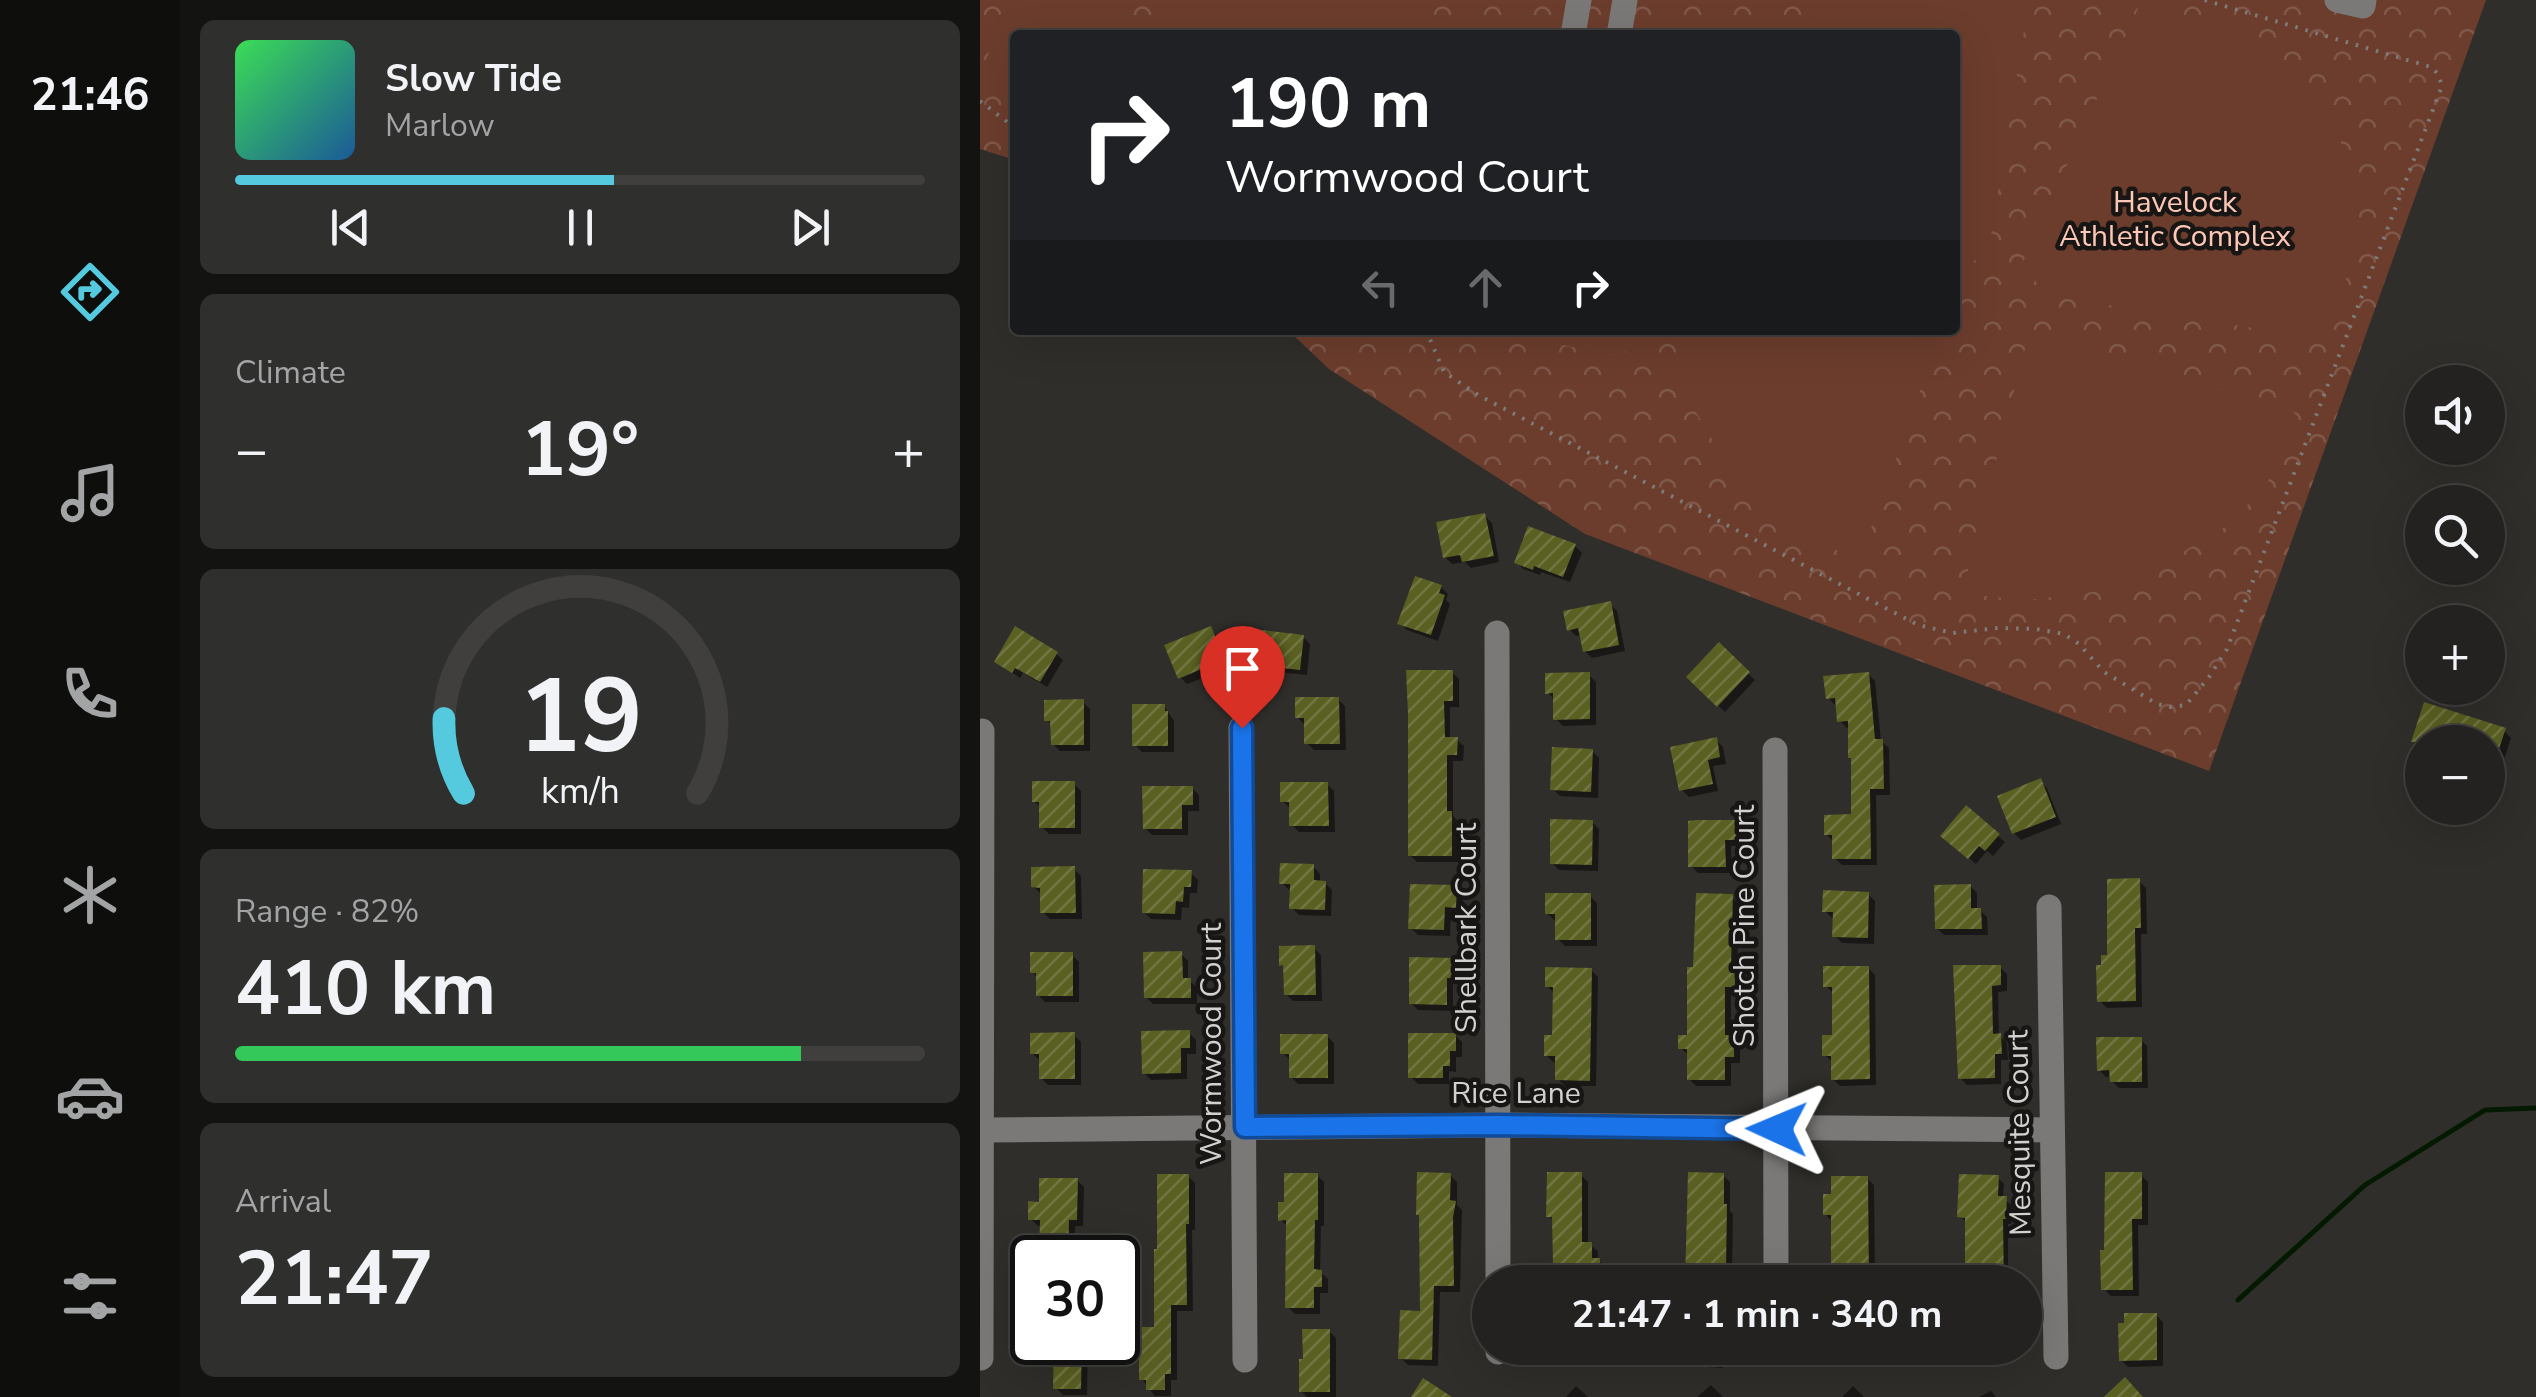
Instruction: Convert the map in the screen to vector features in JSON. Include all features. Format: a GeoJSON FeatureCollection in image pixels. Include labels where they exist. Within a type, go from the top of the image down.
{"type":"FeatureCollection","features":[{"type":"Feature","properties":{"kind":"street"},"geometry":{"type":"LineString","coordinates":[[1574,30],[1579,0]]}},
{"type":"Feature","properties":{"kind":"street"},"geometry":{"type":"LineString","coordinates":[[1620,30],[1625,0]]}},
{"type":"Feature","properties":{"kind":"street"},"geometry":{"type":"LineString","coordinates":[[2337,0],[2363,6],[2364,0]]}},
{"type":"Feature","properties":{"kind":"street","name":"Shellbark Court"},"geometry":{"type":"LineString","coordinates":[[1498,632],[1498,1265]]}},
{"type":"Feature","properties":{"kind":"street","name":"Wormwood Court"},"geometry":{"type":"LineString","coordinates":[[1242,728],[1246,1360]]}},
{"type":"Feature","properties":{"kind":"street"},"geometry":{"type":"LineString","coordinates":[[982,731],[982,1358]]}},
{"type":"Feature","properties":{"kind":"street","name":"Shotch Pine Court"},"geometry":{"type":"LineString","coordinates":[[1776,750],[1776,1265]]}},
{"type":"Feature","properties":{"kind":"street","name":"Mesquite Court"},"geometry":{"type":"LineString","coordinates":[[2050,907],[2056,1357]]}},
{"type":"Feature","properties":{"kind":"street","name":"Rice Lane"},"geometry":{"type":"LineString","coordinates":[[981,1130],[1499,1125],[2051,1130]]}},
{"type":"Feature","properties":{"kind":"path"},"geometry":{"type":"LineString","coordinates":[[1428,335],[1444,372],[1478,395],[1918,625],[1953,632],[1998,628],[2064,634],[2104,672],[2157,704],[2186,705],[2227,649],[2442,86],[2431,67],[2204,0]]}},
{"type":"Feature","properties":{"kind":"path"},"geometry":{"type":"LineString","coordinates":[[980,101],[1010,124]]}},
{"type":"Feature","properties":{"kind":"green space","name":"Havelock Athletic Complex"},"geometry":{"type":"Polygon","coordinates":[[[980,0],[2486,0],[2209,771],[1585,534],[1329,369],[1293,335],[1960,335],[1960,30],[1010,30],[1010,158],[980,149],[980,0]]]}},
{"type":"Feature","properties":{"kind":"green space"},"geometry":{"type":"Polygon","coordinates":[[[1005,0],[1121,0],[1112,30],[1010,30],[1010,72],[985,65],[1005,0]]]}},
{"type":"Feature","properties":{"kind":"green space"},"geometry":{"type":"Polygon","coordinates":[[[1168,0],[1368,0],[1447,19],[1444,30],[1160,30],[1168,0]]]}},
{"type":"Feature","properties":{"kind":"green space"},"geometry":{"type":"Polygon","coordinates":[[[1839,0],[2029,0],[1988,254],[1960,265],[1960,30],[1785,30],[1839,0]]]}},
{"type":"Feature","properties":{"kind":"green space"},"geometry":{"type":"Polygon","coordinates":[[[2141,2],[2260,43],[2319,95],[2342,145],[2361,226],[2329,340],[2045,295],[2023,262],[2141,2]]]}},
{"type":"Feature","properties":{"kind":"green space"},"geometry":{"type":"Polygon","coordinates":[[[1526,335],[1630,335],[1623,360],[1526,335]]]}},
{"type":"Feature","properties":{"kind":"green space"},"geometry":{"type":"Polygon","coordinates":[[[1680,335],[1940,335],[1859,562],[1778,520],[1721,455],[1685,393],[1680,335]]]}},
{"type":"Feature","properties":{"kind":"green space"},"geometry":{"type":"Polygon","coordinates":[[[2050,338],[2295,412],[2265,489],[2221,530],[2156,567],[2100,591],[2029,600],[1962,594],[2025,349],[2050,338]]]}},
{"type":"Feature","properties":{"kind":"building"},"geometry":{"type":"Polygon","coordinates":[[[1485,513],[1494,556],[1462,562],[1460,555],[1443,558],[1436,522],[1485,513]]]}},
{"type":"Feature","properties":{"kind":"building"},"geometry":{"type":"Polygon","coordinates":[[[1528,526],[1576,544],[1563,577],[1514,563],[1528,526]]]}},
{"type":"Feature","properties":{"kind":"building"},"geometry":{"type":"Polygon","coordinates":[[[1415,576],[1442,585],[1439,593],[1445,595],[1431,635],[1397,624],[1415,576]]]}},
{"type":"Feature","properties":{"kind":"building"},"geometry":{"type":"Polygon","coordinates":[[[1611,601],[1619,645],[1583,652],[1578,628],[1567,631],[1563,611],[1611,601]]]}},
{"type":"Feature","properties":{"kind":"building"},"geometry":{"type":"Polygon","coordinates":[[[1015,626],[1058,652],[1040,682],[994,662],[1015,626]]]}},
{"type":"Feature","properties":{"kind":"building"},"geometry":{"type":"Polygon","coordinates":[[[1211,626],[1228,668],[1207,676],[1204,668],[1178,679],[1164,645],[1211,626]]]}},
{"type":"Feature","properties":{"kind":"building"},"geometry":{"type":"Polygon","coordinates":[[[1254,629],[1304,635],[1300,670],[1249,670],[1254,629]]]}},
{"type":"Feature","properties":{"kind":"building"},"geometry":{"type":"Polygon","coordinates":[[[1719,642],[1750,672],[1717,707],[1686,677],[1719,642]]]}},
{"type":"Feature","properties":{"kind":"building"},"geometry":{"type":"Polygon","coordinates":[[[1406,670],[1453,670],[1453,701],[1444,701],[1445,737],[1458,737],[1457,755],[1447,755],[1452,856],[1408,856],[1406,670]]]}},
{"type":"Feature","properties":{"kind":"building"},"geometry":{"type":"Polygon","coordinates":[[[1590,672],[1590,719],[1553,720],[1553,693],[1545,694],[1545,673],[1590,672]]]}},
{"type":"Feature","properties":{"kind":"building"},"geometry":{"type":"Polygon","coordinates":[[[1869,672],[1875,739],[1883,739],[1884,789],[1870,789],[1871,859],[1832,859],[1832,835],[1824,835],[1824,815],[1851,814],[1851,758],[1848,721],[1837,722],[1835,698],[1826,699],[1823,676],[1869,672]]]}},
{"type":"Feature","properties":{"kind":"building"},"geometry":{"type":"Polygon","coordinates":[[[1295,697],[1339,697],[1340,744],[1304,744],[1304,718],[1295,718],[1295,697]]]}},
{"type":"Feature","properties":{"kind":"building"},"geometry":{"type":"Polygon","coordinates":[[[1084,699],[1084,745],[1051,745],[1050,721],[1044,721],[1044,700],[1084,699]]]}},
{"type":"Feature","properties":{"kind":"building"},"geometry":{"type":"Polygon","coordinates":[[[1132,704],[1165,704],[1168,746],[1132,746],[1132,704]]]}},
{"type":"Feature","properties":{"kind":"building"},"geometry":{"type":"Polygon","coordinates":[[[2423,705],[2433,705],[2497,725],[2417,725],[2423,705]]]}},
{"type":"Feature","properties":{"kind":"building"},"geometry":{"type":"Polygon","coordinates":[[[1717,737],[1720,757],[1708,760],[1713,784],[1679,791],[1670,747],[1717,737]]]}},
{"type":"Feature","properties":{"kind":"building"},"geometry":{"type":"Polygon","coordinates":[[[1552,747],[1593,749],[1591,792],[1550,790],[1552,747]]]}},
{"type":"Feature","properties":{"kind":"building"},"geometry":{"type":"Polygon","coordinates":[[[2041,778],[2056,817],[2012,834],[1997,796],[2041,778]]]}},
{"type":"Feature","properties":{"kind":"building"},"geometry":{"type":"Polygon","coordinates":[[[1032,781],[1075,781],[1075,828],[1039,828],[1039,802],[1032,802],[1032,781]]]}},
{"type":"Feature","properties":{"kind":"building"},"geometry":{"type":"Polygon","coordinates":[[[1280,782],[1328,782],[1329,826],[1289,826],[1289,802],[1280,802],[1280,782]]]}},
{"type":"Feature","properties":{"kind":"building"},"geometry":{"type":"Polygon","coordinates":[[[1142,786],[1193,786],[1193,805],[1182,805],[1182,829],[1143,829],[1142,786]]]}},
{"type":"Feature","properties":{"kind":"building"},"geometry":{"type":"Polygon","coordinates":[[[1966,805],[2000,834],[1985,851],[1979,846],[1968,859],[1940,836],[1966,805]]]}},
{"type":"Feature","properties":{"kind":"building"},"geometry":{"type":"Polygon","coordinates":[[[1550,819],[1593,820],[1592,865],[1550,864],[1550,819]]]}},
{"type":"Feature","properties":{"kind":"building"},"geometry":{"type":"Polygon","coordinates":[[[1737,820],[1737,840],[1725,840],[1726,867],[1688,867],[1688,821],[1737,820]]]}},
{"type":"Feature","properties":{"kind":"building"},"geometry":{"type":"Polygon","coordinates":[[[1280,863],[1314,864],[1314,880],[1326,881],[1325,910],[1289,909],[1290,884],[1279,884],[1280,863]]]}},
{"type":"Feature","properties":{"kind":"building"},"geometry":{"type":"Polygon","coordinates":[[[1075,866],[1076,913],[1040,913],[1040,888],[1031,887],[1031,867],[1075,866]]]}},
{"type":"Feature","properties":{"kind":"building"},"geometry":{"type":"Polygon","coordinates":[[[1143,869],[1192,870],[1191,887],[1184,887],[1183,902],[1176,901],[1175,914],[1142,913],[1143,869]]]}},
{"type":"Feature","properties":{"kind":"building"},"geometry":{"type":"Polygon","coordinates":[[[2140,878],[2141,928],[2135,928],[2136,1001],[2097,1002],[2096,965],[2101,965],[2101,955],[2107,955],[2107,879],[2140,878]]]}},
{"type":"Feature","properties":{"kind":"building"},"geometry":{"type":"Polygon","coordinates":[[[1410,884],[1457,885],[1456,908],[1445,907],[1444,930],[1408,929],[1410,884]]]}},
{"type":"Feature","properties":{"kind":"building"},"geometry":{"type":"Polygon","coordinates":[[[1971,884],[1971,908],[1981,908],[1982,929],[1935,929],[1934,885],[1971,884]]]}},
{"type":"Feature","properties":{"kind":"building"},"geometry":{"type":"Polygon","coordinates":[[[1823,890],[1869,892],[1868,938],[1832,937],[1833,912],[1822,912],[1823,890]]]}},
{"type":"Feature","properties":{"kind":"building"},"geometry":{"type":"Polygon","coordinates":[[[1545,893],[1591,893],[1591,940],[1555,940],[1555,914],[1545,914],[1545,893]]]}},
{"type":"Feature","properties":{"kind":"building"},"geometry":{"type":"Polygon","coordinates":[[[1696,893],[1733,894],[1731,967],[1735,967],[1735,987],[1725,987],[1725,1035],[1734,1035],[1734,1057],[1725,1057],[1725,1080],[1687,1080],[1687,1049],[1678,1049],[1678,1035],[1687,1035],[1687,967],[1693,967],[1696,893]]]}},
{"type":"Feature","properties":{"kind":"building"},"geometry":{"type":"Polygon","coordinates":[[[1315,945],[1316,995],[1284,995],[1279,946],[1315,945]]]}},
{"type":"Feature","properties":{"kind":"building"},"geometry":{"type":"Polygon","coordinates":[[[1182,951],[1183,978],[1191,978],[1191,998],[1144,998],[1143,952],[1182,951]]]}},
{"type":"Feature","properties":{"kind":"building"},"geometry":{"type":"Polygon","coordinates":[[[1030,952],[1073,952],[1073,996],[1036,996],[1036,973],[1030,973],[1030,952]]]}},
{"type":"Feature","properties":{"kind":"building"},"geometry":{"type":"Polygon","coordinates":[[[1409,957],[1456,958],[1456,978],[1447,978],[1447,1005],[1409,1004],[1409,957]]]}},
{"type":"Feature","properties":{"kind":"building"},"geometry":{"type":"Polygon","coordinates":[[[1953,965],[2001,965],[2001,985],[1992,986],[1993,1034],[2001,1033],[2002,1054],[1995,1054],[1995,1078],[1958,1079],[1953,965]]]}},
{"type":"Feature","properties":{"kind":"building"},"geometry":{"type":"Polygon","coordinates":[[[1823,966],[1869,966],[1870,1079],[1831,1080],[1831,1056],[1822,1056],[1822,1035],[1832,1035],[1832,987],[1823,987],[1823,966]]]}},
{"type":"Feature","properties":{"kind":"building"},"geometry":{"type":"Polygon","coordinates":[[[1545,967],[1592,968],[1590,1081],[1555,1080],[1555,1056],[1544,1056],[1544,1035],[1552,1035],[1553,987],[1545,987],[1545,967]]]}},
{"type":"Feature","properties":{"kind":"building"},"geometry":{"type":"Polygon","coordinates":[[[1190,1030],[1190,1048],[1181,1048],[1181,1073],[1142,1074],[1141,1031],[1190,1030]]]}},
{"type":"Feature","properties":{"kind":"building"},"geometry":{"type":"Polygon","coordinates":[[[1075,1032],[1075,1079],[1039,1079],[1039,1054],[1030,1054],[1030,1033],[1075,1032]]]}},
{"type":"Feature","properties":{"kind":"building"},"geometry":{"type":"Polygon","coordinates":[[[1408,1033],[1456,1033],[1456,1051],[1450,1051],[1450,1066],[1443,1066],[1443,1078],[1408,1078],[1408,1033]]]}},
{"type":"Feature","properties":{"kind":"building"},"geometry":{"type":"Polygon","coordinates":[[[1280,1034],[1328,1034],[1328,1078],[1289,1078],[1289,1054],[1280,1054],[1280,1034]]]}},
{"type":"Feature","properties":{"kind":"building"},"geometry":{"type":"Polygon","coordinates":[[[2096,1037],[2142,1037],[2142,1082],[2110,1082],[2109,1070],[2097,1071],[2096,1037]]]}},
{"type":"Feature","properties":{"kind":"building"},"geometry":{"type":"Polygon","coordinates":[[[1417,1172],[1451,1173],[1450,1200],[1456,1201],[1454,1286],[1434,1286],[1432,1360],[1398,1359],[1400,1310],[1420,1311],[1417,1172]]]}},
{"type":"Feature","properties":{"kind":"building"},"geometry":{"type":"Polygon","coordinates":[[[1547,1172],[1582,1172],[1582,1242],[1592,1242],[1592,1258],[1600,1258],[1600,1265],[1543,1265],[1553,1264],[1552,1217],[1546,1217],[1547,1172]]]}},
{"type":"Feature","properties":{"kind":"building"},"geometry":{"type":"Polygon","coordinates":[[[1688,1172],[1724,1173],[1726,1265],[1685,1265],[1688,1172]]]}},
{"type":"Feature","properties":{"kind":"building"},"geometry":{"type":"Polygon","coordinates":[[[2105,1172],[2142,1172],[2142,1219],[2132,1219],[2133,1290],[2101,1290],[2105,1172]]]}},
{"type":"Feature","properties":{"kind":"building"},"geometry":{"type":"Polygon","coordinates":[[[1284,1173],[1318,1173],[1314,1269],[1322,1270],[1322,1287],[1314,1287],[1314,1308],[1285,1308],[1286,1220],[1278,1221],[1278,1202],[1284,1202],[1284,1173]]]}},
{"type":"Feature","properties":{"kind":"building"},"geometry":{"type":"Polygon","coordinates":[[[1157,1174],[1189,1174],[1187,1305],[1171,1305],[1171,1374],[1165,1374],[1165,1390],[1146,1390],[1146,1380],[1139,1380],[1140,1327],[1154,1327],[1157,1174]]]}},
{"type":"Feature","properties":{"kind":"building"},"geometry":{"type":"Polygon","coordinates":[[[1959,1174],[1999,1175],[1998,1196],[2007,1196],[2004,1265],[1965,1265],[1965,1218],[1957,1217],[1959,1174]]]}},
{"type":"Feature","properties":{"kind":"building"},"geometry":{"type":"Polygon","coordinates":[[[1831,1176],[1868,1176],[1869,1265],[1831,1265],[1831,1215],[1823,1215],[1823,1194],[1831,1194],[1831,1176]]]}},
{"type":"Feature","properties":{"kind":"building"},"geometry":{"type":"Polygon","coordinates":[[[1039,1178],[1078,1178],[1077,1220],[1069,1220],[1069,1235],[1040,1235],[1040,1220],[1028,1220],[1028,1201],[1039,1202],[1039,1178]]]}},
{"type":"Feature","properties":{"kind":"building"},"geometry":{"type":"Polygon","coordinates":[[[2124,1313],[2157,1313],[2157,1360],[2119,1361],[2118,1323],[2124,1323],[2124,1313]]]}},
{"type":"Feature","properties":{"kind":"building"},"geometry":{"type":"Polygon","coordinates":[[[1302,1329],[1330,1329],[1330,1392],[1299,1392],[1302,1329]]]}},
{"type":"Feature","properties":{"kind":"building"},"geometry":{"type":"Polygon","coordinates":[[[1054,1365],[1082,1365],[1081,1389],[1053,1389],[1054,1365]]]}},
{"type":"Feature","properties":{"kind":"building"},"geometry":{"type":"Polygon","coordinates":[[[2125,1377],[2143,1397],[2104,1397],[2125,1377]]]}},
{"type":"Feature","properties":{"kind":"building"},"geometry":{"type":"Polygon","coordinates":[[[1423,1378],[1452,1397],[1411,1397],[1423,1378]]]}},
{"type":"Feature","properties":{"kind":"waterway"},"geometry":{"type":"LineString","coordinates":[[2238,1300],[2365,1185],[2485,1110],[2536,1108]]}},
{"type":"Feature","properties":{"kind":"route"},"geometry":{"type":"LineString","coordinates":[[1242,728],[1245,1127],[1777,1129]]}}]}
